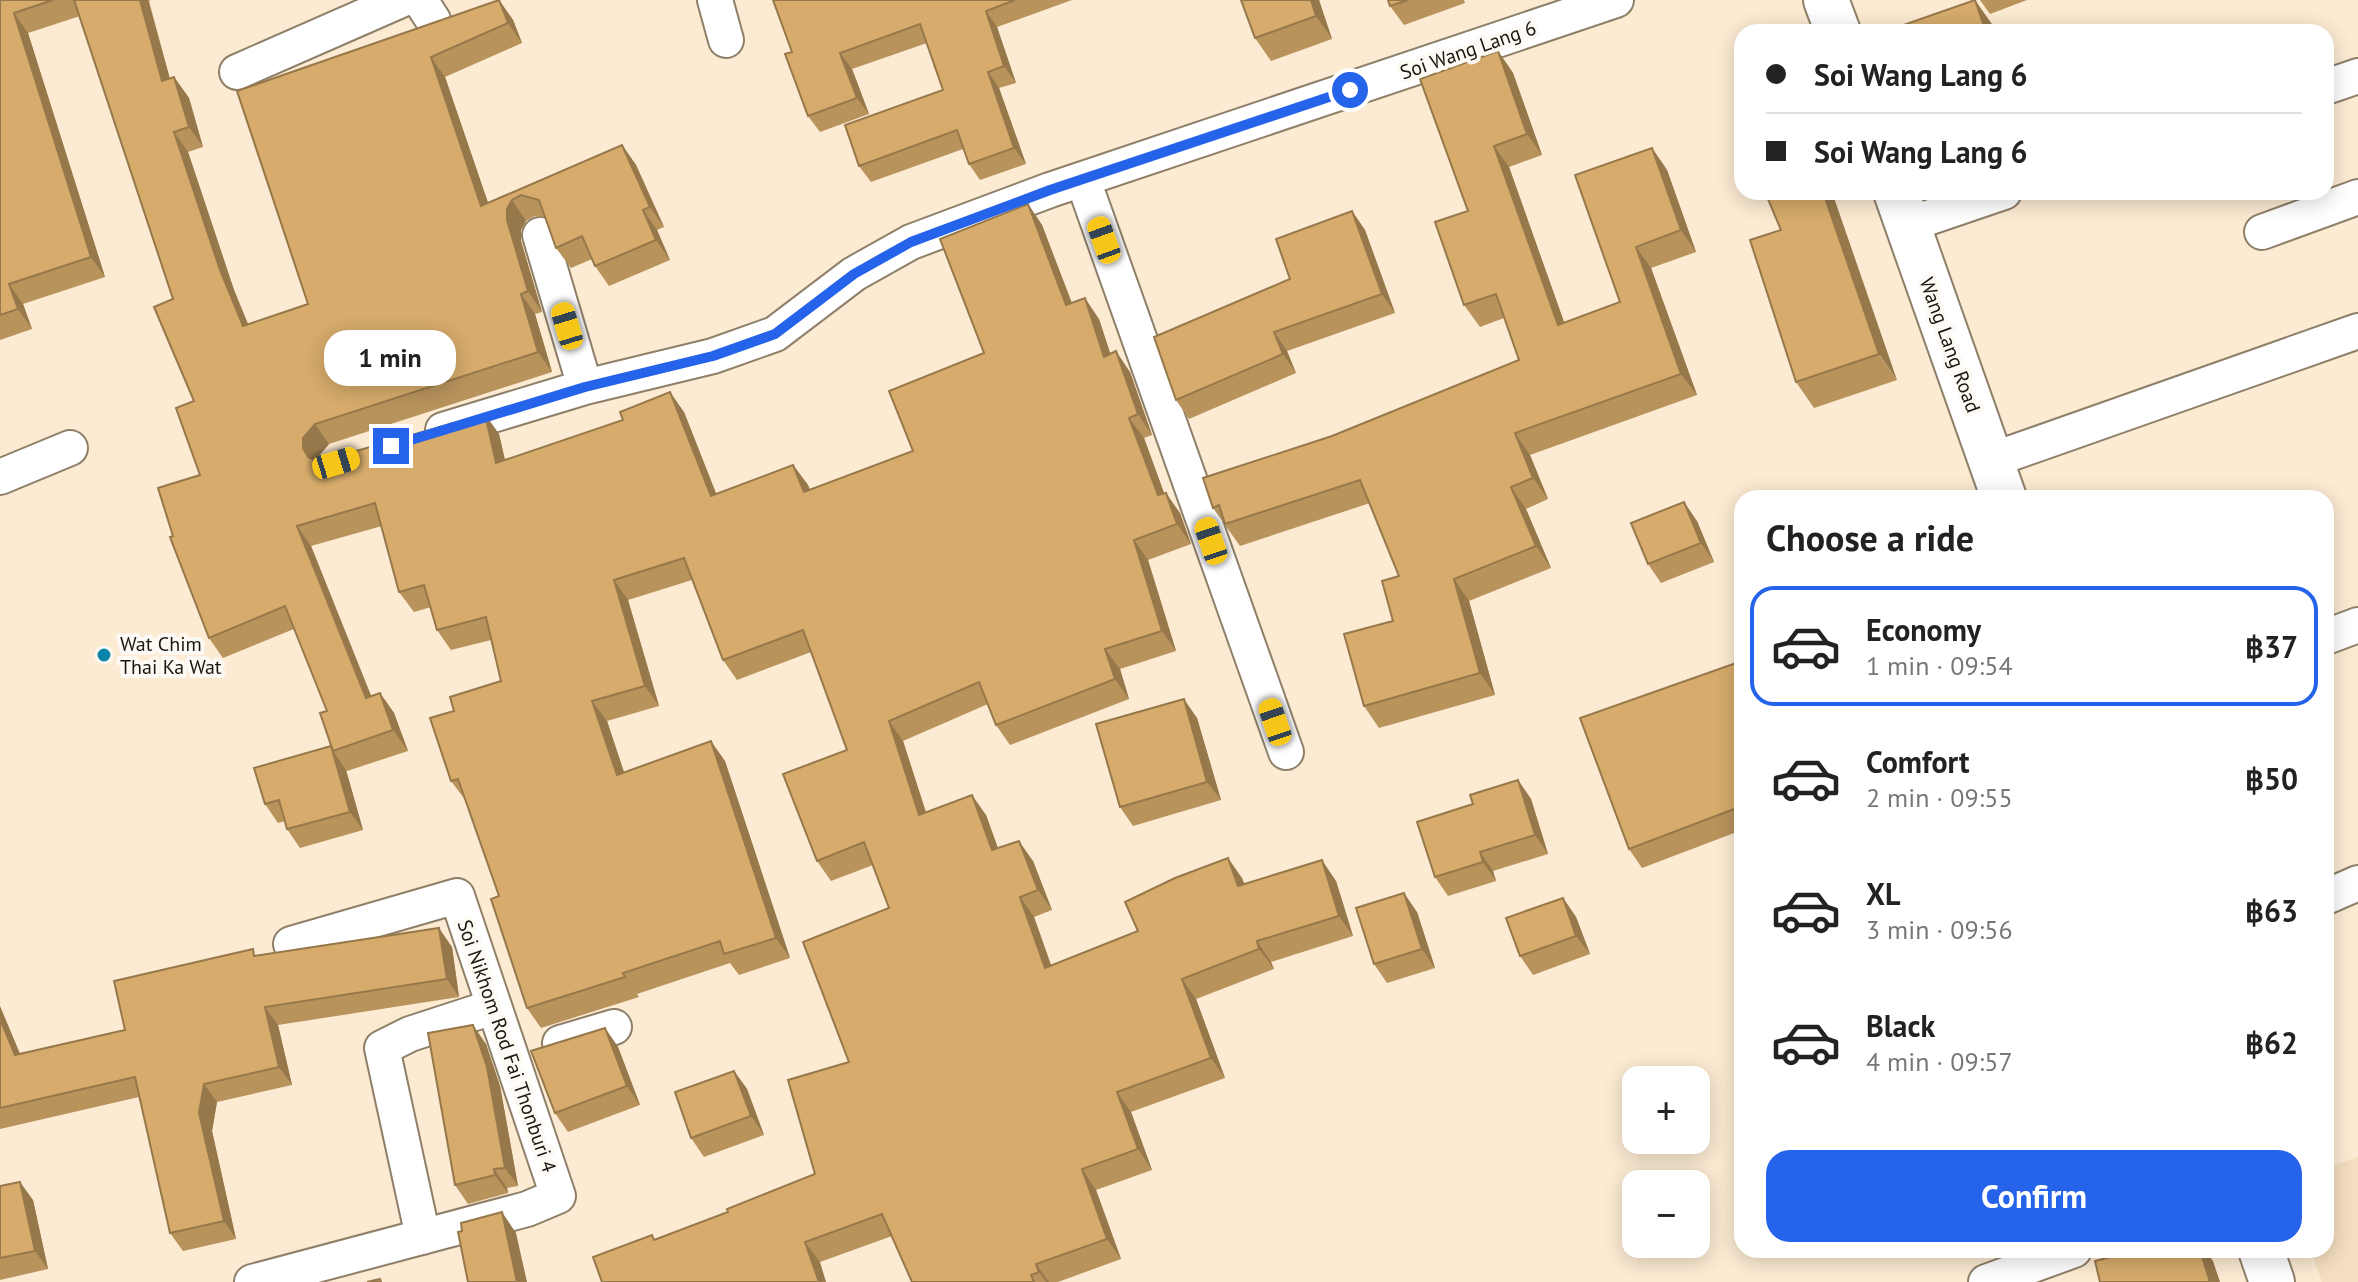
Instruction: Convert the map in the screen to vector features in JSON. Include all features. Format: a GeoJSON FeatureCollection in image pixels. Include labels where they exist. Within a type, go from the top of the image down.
{"type":"FeatureCollection","features":[{"type":"Feature","properties":{"kind":"main road"},"geometry":{"type":"LineString","coordinates":[[1826,0],[1835,24]]}},
{"type":"Feature","properties":{"kind":"main road","name":"Wang Lang Road"},"geometry":{"type":"LineString","coordinates":[[1901,209],[1998,479]]}},
{"type":"Feature","properties":{"kind":"main road"},"geometry":{"type":"LineString","coordinates":[[2264,1258],[2272,1282]]}},
{"type":"Feature","properties":{"kind":"street"},"geometry":{"type":"LineString","coordinates":[[237,72],[401,0]]}},
{"type":"Feature","properties":{"kind":"street"},"geometry":{"type":"LineString","coordinates":[[715,0],[726,40]]}},
{"type":"Feature","properties":{"kind":"street","name":"Soi Wang Lang 6"},"geometry":{"type":"LineString","coordinates":[[409,441],[585,387],[713,356],[775,334],[854,274],[911,242],[1083,180],[1616,0]]}},
{"type":"Feature","properties":{"kind":"street"},"geometry":{"type":"LineString","coordinates":[[2334,84],[2358,76]]}},
{"type":"Feature","properties":{"kind":"street"},"geometry":{"type":"LineString","coordinates":[[1083,180],[1286,752]]}},
{"type":"Feature","properties":{"kind":"street"},"geometry":{"type":"LineString","coordinates":[[2262,232],[2358,197]]}},
{"type":"Feature","properties":{"kind":"street"},"geometry":{"type":"LineString","coordinates":[[1901,209],[1956,200]]}},
{"type":"Feature","properties":{"kind":"street"},"geometry":{"type":"LineString","coordinates":[[540,235],[585,387]]}},
{"type":"Feature","properties":{"kind":"street"},"geometry":{"type":"LineString","coordinates":[[1998,479],[2358,331]]}},
{"type":"Feature","properties":{"kind":"street"},"geometry":{"type":"LineString","coordinates":[[0,477],[70,448]]}},
{"type":"Feature","properties":{"kind":"street"},"geometry":{"type":"LineString","coordinates":[[2334,634],[2358,625]]}},
{"type":"Feature","properties":{"kind":"street"},"geometry":{"type":"LineString","coordinates":[[2334,894],[2358,883]]}},
{"type":"Feature","properties":{"kind":"street","name":"Soi Nikhom Rod Fai Thonburi 4"},"geometry":{"type":"LineString","coordinates":[[274,1280],[527,1209],[558,1196],[457,896],[291,944]]}},
{"type":"Feature","properties":{"kind":"street"},"geometry":{"type":"LineString","coordinates":[[423,1237],[382,1048],[410,1034],[493,1007]]}},
{"type":"Feature","properties":{"kind":"street"},"geometry":{"type":"LineString","coordinates":[[510,1059],[614,1027]]}},
{"type":"Feature","properties":{"kind":"street"},"geometry":{"type":"LineString","coordinates":[[1986,1282],[2052,1258]]}},
{"type":"Feature","properties":{"kind":"shaded area"},"geometry":{"type":"Polygon","coordinates":[[[2358,1157],[2358,1282],[2322,1282],[2314,1258],[2334,1258],[2334,1165],[2358,1157]]]}},
{"type":"Feature","properties":{"kind":"building"},"geometry":{"type":"Polygon","coordinates":[[[0,0],[53,0],[14,13],[91,257],[9,284],[18,309],[0,315],[0,0]]]}},
{"type":"Feature","properties":{"kind":"building"},"geometry":{"type":"Polygon","coordinates":[[[74,0],[140,0],[162,81],[174,77],[189,127],[174,132],[220,270],[243,326],[308,304],[237,91],[499,0],[508,23],[431,57],[481,206],[622,145],[650,207],[643,210],[656,240],[595,266],[582,236],[556,248],[539,200],[521,195],[512,200],[507,209],[507,220],[528,291],[521,294],[538,352],[315,424],[303,438],[303,448],[308,457],[318,462],[485,414],[496,463],[623,420],[620,412],[670,392],[711,496],[793,465],[804,492],[913,451],[889,391],[984,353],[940,239],[1028,204],[1066,305],[1085,298],[1104,357],[1116,351],[1138,414],[1129,418],[1158,495],[1166,493],[1177,524],[1134,540],[1162,631],[1105,649],[1115,679],[996,725],[979,682],[889,721],[919,815],[972,795],[992,850],[1019,841],[1038,890],[1020,897],[1045,968],[1138,931],[1125,902],[1175,878],[1228,858],[1238,886],[1322,860],[1339,916],[1257,941],[1259,949],[1182,979],[1211,1058],[1117,1092],[1138,1149],[1082,1169],[1107,1239],[1036,1264],[1039,1272],[1031,1275],[1034,1282],[912,1282],[882,1214],[805,1242],[819,1282],[602,1282],[593,1257],[652,1235],[654,1240],[815,1174],[788,1080],[849,1062],[803,942],[889,908],[864,842],[817,861],[783,774],[847,750],[803,630],[723,660],[684,558],[614,580],[645,686],[592,701],[617,775],[711,741],[776,938],[724,954],[720,941],[623,973],[625,977],[527,1008],[491,899],[499,896],[458,779],[451,781],[430,718],[454,711],[450,697],[501,681],[486,617],[437,630],[424,585],[399,592],[375,503],[297,526],[366,698],[380,693],[393,730],[333,751],[320,713],[327,711],[285,606],[209,638],[170,537],[173,536],[158,488],[200,475],[176,408],[194,401],[154,307],[173,299],[74,0]]]}},
{"type":"Feature","properties":{"kind":"building"},"geometry":{"type":"Polygon","coordinates":[[[773,0],[1015,0],[986,11],[1004,66],[988,72],[1014,148],[969,164],[957,130],[859,166],[845,125],[943,90],[920,24],[840,53],[857,98],[808,116],[785,54],[792,52],[773,0]]]}},
{"type":"Feature","properties":{"kind":"building"},"geometry":{"type":"Polygon","coordinates":[[[1241,0],[1311,0],[1316,16],[1255,38],[1241,0]]]}},
{"type":"Feature","properties":{"kind":"building"},"geometry":{"type":"Polygon","coordinates":[[[1388,0],[1408,0],[1390,6],[1388,0]]]}},
{"type":"Feature","properties":{"kind":"building"},"geometry":{"type":"Polygon","coordinates":[[[1975,0],[1983,24],[1906,24],[1975,0]]]}},
{"type":"Feature","properties":{"kind":"building"},"geometry":{"type":"Polygon","coordinates":[[[1498,51],[1527,134],[1494,146],[1558,325],[1620,302],[1575,175],[1652,148],[1681,230],[1636,247],[1681,374],[1515,433],[1533,478],[1511,487],[1536,546],[1454,579],[1480,673],[1364,706],[1344,634],[1393,621],[1382,581],[1399,576],[1360,480],[1225,524],[1219,505],[1213,508],[1203,478],[1332,436],[1519,360],[1496,294],[1464,305],[1435,222],[1468,211],[1420,79],[1498,51]]]}},
{"type":"Feature","properties":{"kind":"building"},"geometry":{"type":"Polygon","coordinates":[[[1768,200],[1826,200],[1879,354],[1796,382],[1750,240],[1781,230],[1768,200]]]}},
{"type":"Feature","properties":{"kind":"building"},"geometry":{"type":"Polygon","coordinates":[[[1352,211],[1382,294],[1274,332],[1283,354],[1176,400],[1154,337],[1290,279],[1276,239],[1352,211]]]}},
{"type":"Feature","properties":{"kind":"building"},"geometry":{"type":"Polygon","coordinates":[[[1684,502],[1701,543],[1648,564],[1631,523],[1684,502]]]}},
{"type":"Feature","properties":{"kind":"building"},"geometry":{"type":"Polygon","coordinates":[[[1734,664],[1734,809],[1629,849],[1580,718],[1734,664]]]}},
{"type":"Feature","properties":{"kind":"building"},"geometry":{"type":"Polygon","coordinates":[[[1184,699],[1207,782],[1120,807],[1096,724],[1184,699]]]}},
{"type":"Feature","properties":{"kind":"building"},"geometry":{"type":"Polygon","coordinates":[[[331,746],[350,812],[287,829],[279,800],[265,804],[254,768],[331,746]]]}},
{"type":"Feature","properties":{"kind":"building"},"geometry":{"type":"Polygon","coordinates":[[[1518,780],[1535,835],[1480,852],[1483,862],[1435,877],[1417,822],[1473,804],[1470,795],[1518,780]]]}},
{"type":"Feature","properties":{"kind":"building"},"geometry":{"type":"Polygon","coordinates":[[[1404,893],[1422,949],[1374,964],[1356,908],[1404,893]]]}},
{"type":"Feature","properties":{"kind":"building"},"geometry":{"type":"Polygon","coordinates":[[[1563,898],[1576,936],[1520,956],[1506,918],[1563,898]]]}},
{"type":"Feature","properties":{"kind":"building"},"geometry":{"type":"Polygon","coordinates":[[[439,928],[447,979],[265,1007],[279,1067],[204,1084],[199,1113],[224,1221],[170,1233],[135,1077],[0,1108],[0,1019],[15,1055],[125,1030],[114,981],[253,949],[254,956],[439,928]]]}},
{"type":"Feature","properties":{"kind":"building"},"geometry":{"type":"Polygon","coordinates":[[[473,1025],[487,1067],[505,1168],[494,1169],[495,1175],[455,1185],[428,1033],[473,1025]]]}},
{"type":"Feature","properties":{"kind":"building"},"geometry":{"type":"Polygon","coordinates":[[[605,1028],[627,1086],[555,1113],[531,1051],[605,1028]]]}},
{"type":"Feature","properties":{"kind":"building"},"geometry":{"type":"Polygon","coordinates":[[[734,1071],[751,1116],[691,1138],[675,1092],[734,1071]]]}},
{"type":"Feature","properties":{"kind":"building"},"geometry":{"type":"Polygon","coordinates":[[[20,1182],[35,1251],[0,1258],[0,1186],[20,1182]]]}},
{"type":"Feature","properties":{"kind":"building"},"geometry":{"type":"Polygon","coordinates":[[[502,1212],[517,1282],[468,1282],[458,1232],[462,1231],[461,1223],[502,1212]]]}},
{"type":"Feature","properties":{"kind":"building"},"geometry":{"type":"Polygon","coordinates":[[[2107,1258],[2202,1258],[2210,1282],[2100,1282],[2095,1261],[2107,1258]]]}},
{"type":"Feature","properties":{"kind":"place","name":"Wat Chim Thai Ka Wat"},"geometry":{"type":"Point","coordinates":[104,655]}},
{"type":"Feature","properties":{"kind":"route"},"geometry":{"type":"LineString","coordinates":[[391,446],[585,387],[713,356],[775,334],[854,274],[911,242],[1050,190],[1350,90]]}}]}
